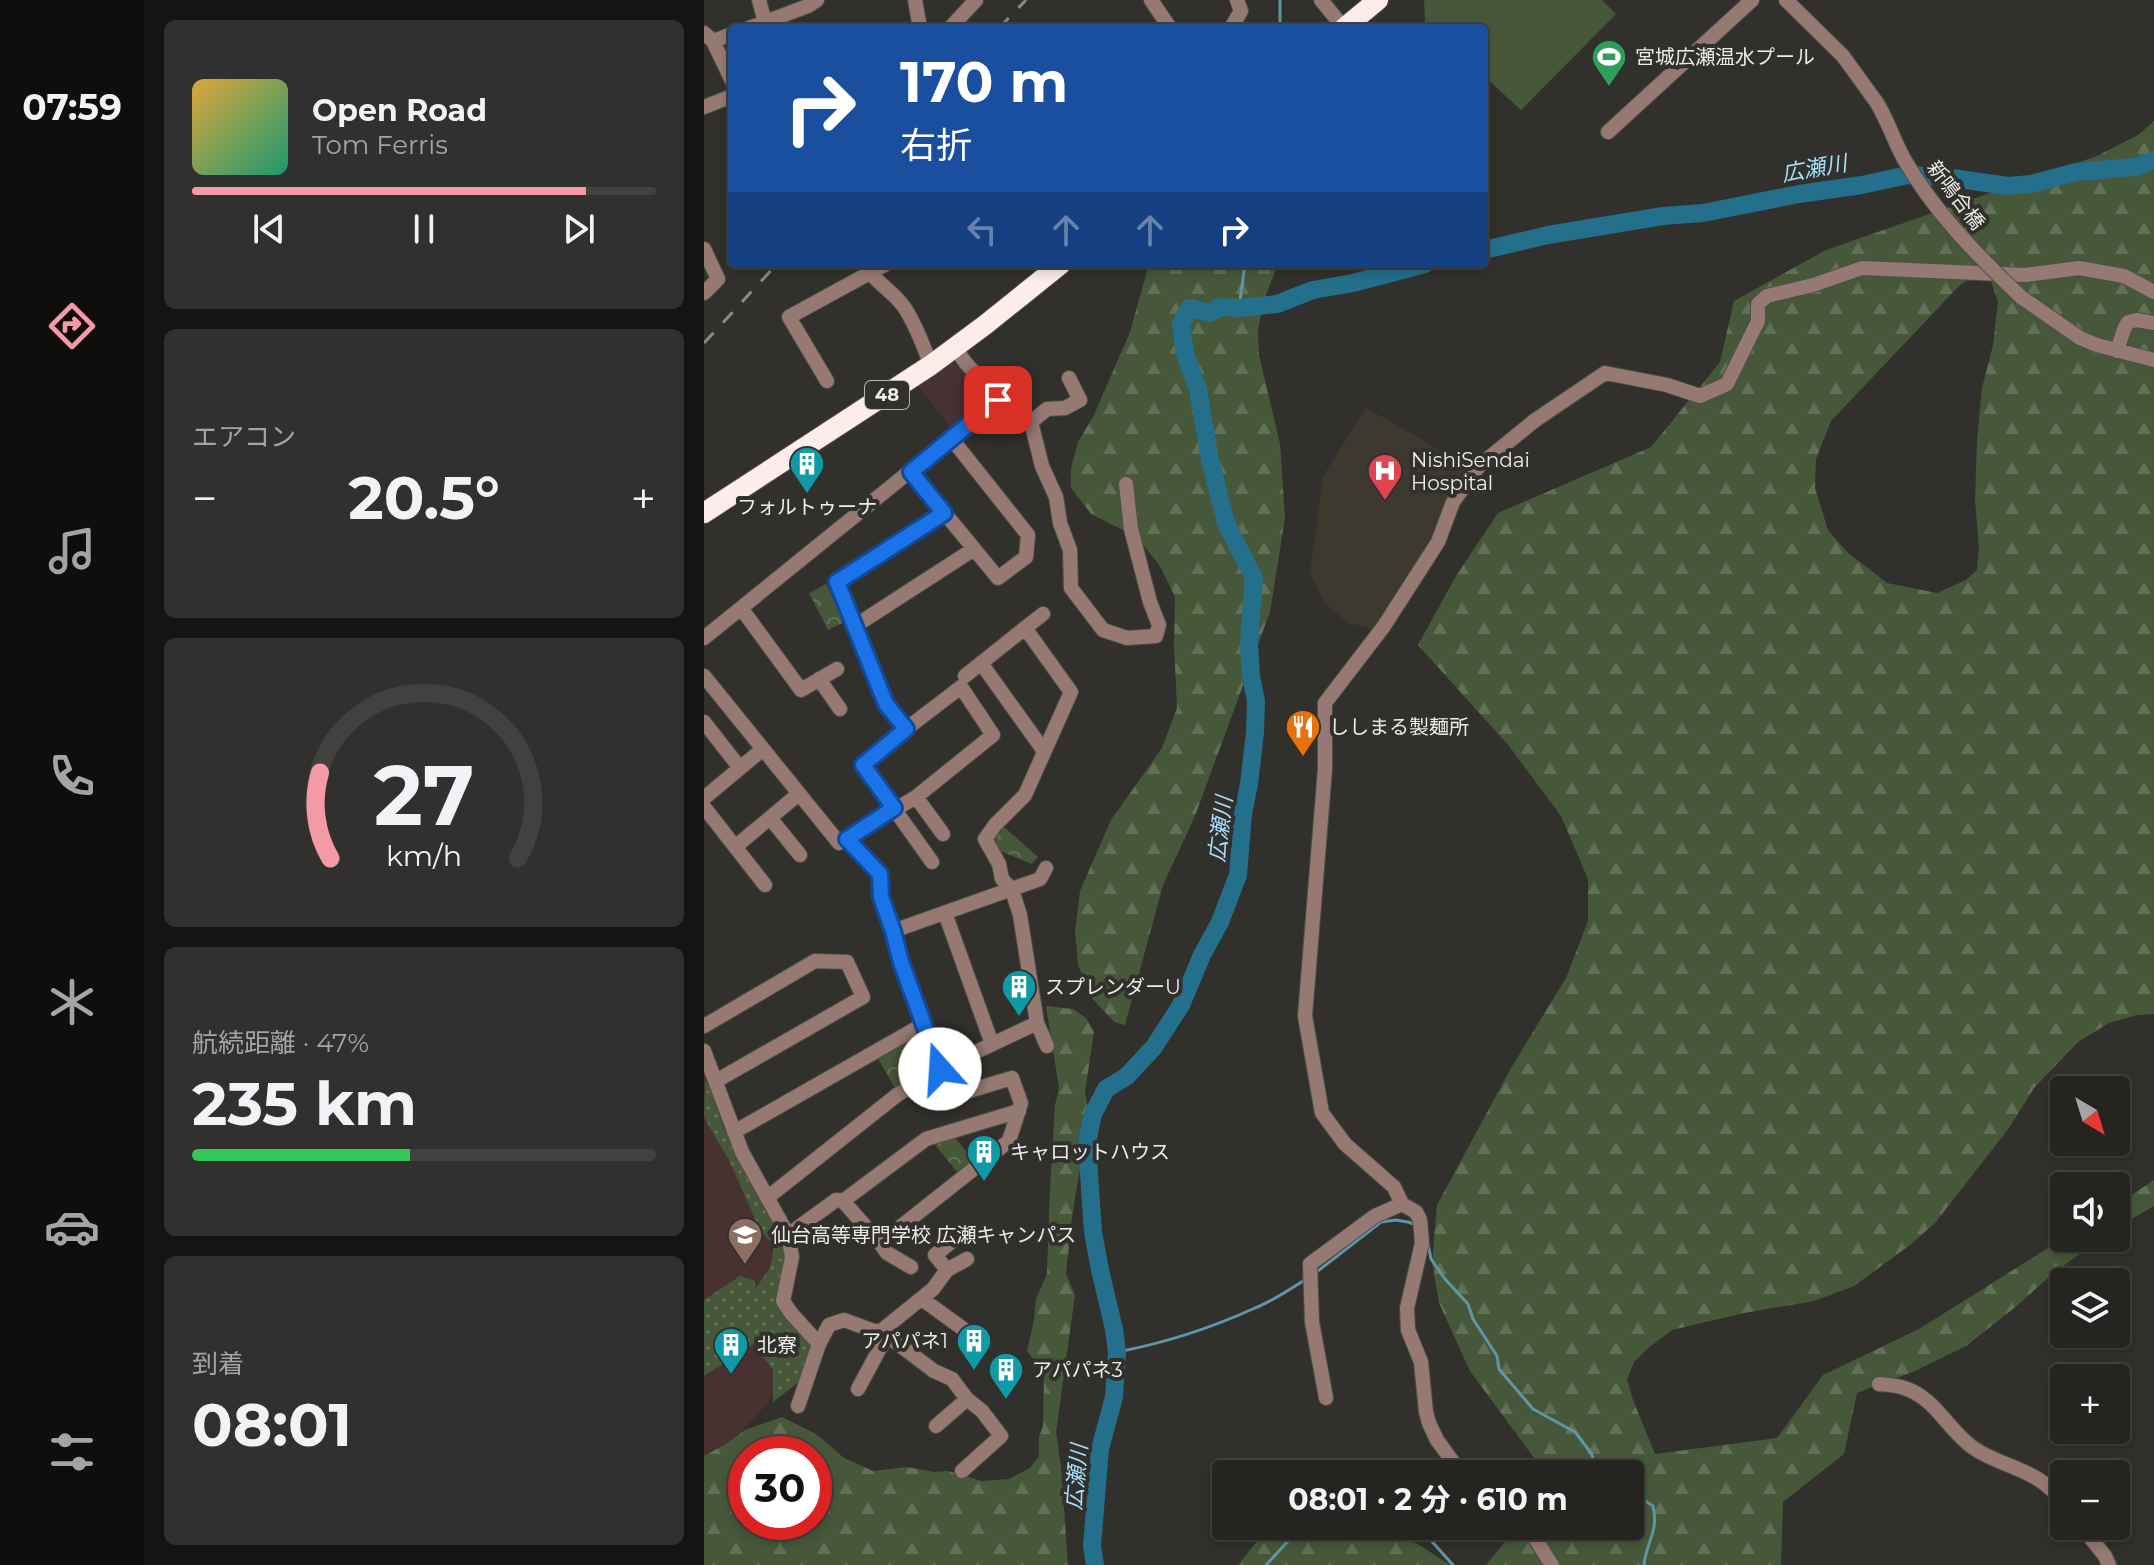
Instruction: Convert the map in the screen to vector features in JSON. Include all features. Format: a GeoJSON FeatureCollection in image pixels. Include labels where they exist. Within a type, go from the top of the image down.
{"type":"FeatureCollection","features":[{"type":"Feature","properties":{"kind":"highway"},"geometry":{"type":"LineString","coordinates":[[1349,24],[1378,0]]}},
{"type":"Feature","properties":{"kind":"highway","name":"48"},"geometry":{"type":"LineString","coordinates":[[705,509],[931,365],[1056,268]]}},
{"type":"Feature","properties":{"kind":"street"},"geometry":{"type":"LineString","coordinates":[[759,0],[765,22]]}},
{"type":"Feature","properties":{"kind":"street"},"geometry":{"type":"LineString","coordinates":[[760,24],[817,0]]}},
{"type":"Feature","properties":{"kind":"street"},"geometry":{"type":"LineString","coordinates":[[915,0],[919,24]]}},
{"type":"Feature","properties":{"kind":"street"},"geometry":{"type":"LineString","coordinates":[[954,24],[976,0]]}},
{"type":"Feature","properties":{"kind":"street"},"geometry":{"type":"LineString","coordinates":[[1151,0],[1167,24]]}},
{"type":"Feature","properties":{"kind":"street"},"geometry":{"type":"LineString","coordinates":[[1233,24],[1241,11],[1237,0]]}},
{"type":"Feature","properties":{"kind":"street"},"geometry":{"type":"LineString","coordinates":[[1321,0],[1341,24]]}},
{"type":"Feature","properties":{"kind":"street"},"geometry":{"type":"LineString","coordinates":[[1608,132],[1752,0]]}},
{"type":"Feature","properties":{"kind":"street","name":"新鳴合橋"},"geometry":{"type":"LineString","coordinates":[[1786,0],[1843,56],[1877,103],[1904,159],[1942,215],[1976,254],[2021,297],[2080,338],[2154,360]]}},
{"type":"Feature","properties":{"kind":"street"},"geometry":{"type":"LineString","coordinates":[[728,34],[708,37],[728,74]]}},
{"type":"Feature","properties":{"kind":"street"},"geometry":{"type":"LineString","coordinates":[[704,107],[728,98]]}},
{"type":"Feature","properties":{"kind":"street"},"geometry":{"type":"LineString","coordinates":[[704,249],[718,279],[704,293]]}},
{"type":"Feature","properties":{"kind":"street"},"geometry":{"type":"LineString","coordinates":[[1452,1460],[1437,1440],[1426,1412],[1421,1362],[1407,1320],[1420,1254],[1421,1227],[1416,1212],[1402,1204],[1394,1187],[1345,1144],[1322,1113],[1305,1016],[1325,769],[1325,703],[1384,626],[1438,542],[1453,502],[1479,466],[1534,421],[1605,373],[1667,385],[1700,396],[1727,384],[1758,321],[1758,304],[1767,296],[1813,285],[1862,268],[2025,275],[2079,268],[2124,276],[2154,292]]}},
{"type":"Feature","properties":{"kind":"street"},"geometry":{"type":"LineString","coordinates":[[827,381],[789,317],[868,269],[904,307],[931,365]]}},
{"type":"Feature","properties":{"kind":"street"},"geometry":{"type":"LineString","coordinates":[[2117,351],[2128,322],[2154,323]]}},
{"type":"Feature","properties":{"kind":"street"},"geometry":{"type":"LineString","coordinates":[[955,348],[998,400],[1031,422],[1070,550],[1071,588],[1103,630],[1127,638],[1156,636],[1159,625],[1131,529],[1126,484]]}},
{"type":"Feature","properties":{"kind":"street"},"geometry":{"type":"LineString","coordinates":[[1031,422],[1047,409],[1065,408],[1080,400],[1069,378]]}},
{"type":"Feature","properties":{"kind":"street"},"geometry":{"type":"LineString","coordinates":[[704,638],[998,400]]}},
{"type":"Feature","properties":{"kind":"street"},"geometry":{"type":"LineString","coordinates":[[911,472],[998,578],[1026,557],[1028,535],[951,438]]}},
{"type":"Feature","properties":{"kind":"street"},"geometry":{"type":"LineString","coordinates":[[906,729],[886,704],[837,582],[944,513]]}},
{"type":"Feature","properties":{"kind":"street"},"geometry":{"type":"LineString","coordinates":[[855,626],[974,549]]}},
{"type":"Feature","properties":{"kind":"street"},"geometry":{"type":"LineString","coordinates":[[741,608],[801,690],[837,669]]}},
{"type":"Feature","properties":{"kind":"street"},"geometry":{"type":"LineString","coordinates":[[965,676],[1043,614]]}},
{"type":"Feature","properties":{"kind":"street"},"geometry":{"type":"LineString","coordinates":[[1025,628],[1071,692],[1025,795],[985,839],[999,864],[1002,879],[1012,890],[1025,934],[1037,1023],[1047,1046]]}},
{"type":"Feature","properties":{"kind":"street"},"geometry":{"type":"LineString","coordinates":[[981,663],[1044,751]]}},
{"type":"Feature","properties":{"kind":"street"},"geometry":{"type":"LineString","coordinates":[[704,676],[839,843],[894,808],[916,797],[993,735],[961,687],[863,765],[894,808],[932,862]]}},
{"type":"Feature","properties":{"kind":"street"},"geometry":{"type":"LineString","coordinates":[[819,679],[840,709]]}},
{"type":"Feature","properties":{"kind":"street"},"geometry":{"type":"LineString","coordinates":[[704,722],[740,768]]}},
{"type":"Feature","properties":{"kind":"street"},"geometry":{"type":"LineString","coordinates":[[704,798],[763,749]]}},
{"type":"Feature","properties":{"kind":"street"},"geometry":{"type":"LineString","coordinates":[[735,847],[795,797]]}},
{"type":"Feature","properties":{"kind":"street"},"geometry":{"type":"LineString","coordinates":[[916,797],[943,834]]}},
{"type":"Feature","properties":{"kind":"street"},"geometry":{"type":"LineString","coordinates":[[704,807],[765,885]]}},
{"type":"Feature","properties":{"kind":"street"},"geometry":{"type":"LineString","coordinates":[[770,818],[800,855]]}},
{"type":"Feature","properties":{"kind":"street"},"geometry":{"type":"LineString","coordinates":[[847,839],[880,874],[881,897],[901,962],[952,1096],[1012,1078],[1021,1103],[1009,1141],[880,1243]]}},
{"type":"Feature","properties":{"kind":"street"},"geometry":{"type":"LineString","coordinates":[[893,931],[1040,879],[1046,868]]}},
{"type":"Feature","properties":{"kind":"street"},"geometry":{"type":"LineString","coordinates":[[945,913],[992,1044]]}},
{"type":"Feature","properties":{"kind":"street"},"geometry":{"type":"LineString","coordinates":[[704,1026],[815,961],[847,962],[863,997],[716,1081]]}},
{"type":"Feature","properties":{"kind":"street"},"geometry":{"type":"LineString","coordinates":[[767,1198],[897,1095],[940,1069],[1037,1023]]}},
{"type":"Feature","properties":{"kind":"street"},"geometry":{"type":"LineString","coordinates":[[734,1132],[924,1024]]}},
{"type":"Feature","properties":{"kind":"street"},"geometry":{"type":"LineString","coordinates":[[704,1051],[734,1132],[788,1235],[792,1257],[783,1301],[819,1344]]}},
{"type":"Feature","properties":{"kind":"street"},"geometry":{"type":"LineString","coordinates":[[843,1201],[926,1139],[1019,1111]]}},
{"type":"Feature","properties":{"kind":"street"},"geometry":{"type":"LineString","coordinates":[[788,1235],[836,1200],[843,1201],[887,1253],[911,1267]]}},
{"type":"Feature","properties":{"kind":"street"},"geometry":{"type":"LineString","coordinates":[[1326,1398],[1312,1322],[1310,1264],[1375,1216],[1402,1204]]}},
{"type":"Feature","properties":{"kind":"street"},"geometry":{"type":"LineString","coordinates":[[947,1270],[935,1255],[967,1229]]}},
{"type":"Feature","properties":{"kind":"street"},"geometry":{"type":"LineString","coordinates":[[858,1389],[884,1333],[933,1289],[947,1270],[967,1259]]}},
{"type":"Feature","properties":{"kind":"street"},"geometry":{"type":"LineString","coordinates":[[922,1299],[984,1344]]}},
{"type":"Feature","properties":{"kind":"street"},"geometry":{"type":"LineString","coordinates":[[798,1406],[819,1344],[829,1325],[844,1320],[884,1333],[934,1371],[952,1379],[1001,1436],[962,1471]]}},
{"type":"Feature","properties":{"kind":"street"},"geometry":{"type":"LineString","coordinates":[[1879,1384],[1903,1387],[1914,1393],[1927,1401],[1970,1447],[2026,1472],[2050,1487]]}},
{"type":"Feature","properties":{"kind":"street"},"geometry":{"type":"LineString","coordinates":[[936,1426],[967,1399]]}},
{"type":"Feature","properties":{"kind":"street"},"geometry":{"type":"LineString","coordinates":[[1536,1540],[1552,1565]]}},
{"type":"Feature","properties":{"kind":"street"},"geometry":{"type":"LineString","coordinates":[[2092,1540],[2109,1565]]}},
{"type":"Feature","properties":{"kind":"shaded area"},"geometry":{"type":"Polygon","coordinates":[[[953,361],[987,401],[951,429],[918,385],[953,361]]]}},
{"type":"Feature","properties":{"kind":"shaded area","name":"NishiSendai Hospital"},"geometry":{"type":"Polygon","coordinates":[[[1366,408],[1430,444],[1456,464],[1466,460],[1472,465],[1377,630],[1349,623],[1324,603],[1310,573],[1323,476],[1366,408]]]}},
{"type":"Feature","properties":{"kind":"shaded area","name":"仙台高等専門学校 広瀬キャンパス"},"geometry":{"type":"Polygon","coordinates":[[[704,1068],[723,1126],[760,1201],[784,1236],[779,1379],[768,1403],[743,1430],[735,1436],[728,1436],[728,1442],[704,1456],[704,1068]]]}},
{"type":"Feature","properties":{"kind":"green space"},"geometry":{"type":"Polygon","coordinates":[[[1424,0],[1602,0],[1616,14],[1521,110],[1488,80],[1488,24],[1425,23],[1424,0]]]}},
{"type":"Feature","properties":{"kind":"green space"},"geometry":{"type":"Polygon","coordinates":[[[2154,121],[2154,1014],[2109,1023],[2078,1042],[2034,1088],[2009,1128],[1935,1223],[1910,1245],[1854,1286],[1814,1301],[1672,1330],[1634,1362],[1627,1379],[1633,1400],[1655,1454],[1777,1438],[1823,1375],[1919,1329],[2050,1247],[2050,1252],[2083,1252],[2060,1268],[2050,1268],[2050,1276],[1966,1346],[1915,1371],[1857,1393],[1844,1454],[1783,1502],[1781,1565],[1486,1565],[1507,1540],[1644,1540],[1644,1460],[1536,1460],[1470,1371],[1439,1303],[1432,1262],[1437,1205],[1511,1068],[1566,978],[1588,921],[1588,879],[1561,816],[1509,746],[1418,645],[1456,576],[1498,513],[1651,447],[1720,362],[1734,301],[1826,250],[2097,156],[2138,135],[2154,121]],[[1977,272],[1959,286],[1831,421],[1816,459],[1815,488],[1828,530],[1847,552],[1887,583],[1937,593],[1966,580],[1977,570],[1977,441],[1982,388],[1993,345],[1998,302],[1988,272],[1977,272]]]}},
{"type":"Feature","properties":{"kind":"green space"},"geometry":{"type":"Polygon","coordinates":[[[1148,268],[1276,268],[1264,300],[1258,330],[1259,355],[1280,444],[1285,518],[1270,612],[1195,816],[1163,885],[1125,1025],[1114,1022],[1092,998],[1078,965],[1075,931],[1080,891],[1111,820],[1162,748],[1177,708],[1175,597],[1160,566],[1137,537],[1091,514],[1071,488],[1071,468],[1078,442],[1094,415],[1130,332],[1148,268]]]}},
{"type":"Feature","properties":{"kind":"green space"},"geometry":{"type":"Polygon","coordinates":[[[826,584],[845,622],[828,630],[809,593],[826,584]]]}},
{"type":"Feature","properties":{"kind":"green space"},"geometry":{"type":"Polygon","coordinates":[[[1004,827],[1038,857],[1032,864],[1000,851],[993,840],[1004,827]]]}},
{"type":"Feature","properties":{"kind":"green space"},"geometry":{"type":"Polygon","coordinates":[[[1046,1006],[1073,1009],[1086,1018],[1094,1032],[1085,1092],[1089,1113],[1066,1274],[1075,1295],[1056,1432],[1068,1565],[704,1565],[704,1456],[728,1442],[728,1540],[832,1540],[832,1448],[844,1458],[873,1471],[906,1467],[948,1471],[982,1481],[1009,1479],[1030,1468],[1039,1456],[1044,1373],[1027,1351],[1036,1299],[1047,1274],[1055,1105],[1059,1088],[1046,1006]]]}},
{"type":"Feature","properties":{"kind":"green space"},"geometry":{"type":"Polygon","coordinates":[[[921,1034],[935,1066],[895,1088],[877,1057],[921,1034]]]}},
{"type":"Feature","properties":{"kind":"green space"},"geometry":{"type":"Polygon","coordinates":[[[705,1080],[723,1126],[760,1201],[784,1236],[788,1255],[785,1311],[814,1346],[803,1379],[773,1402],[773,1370],[763,1357],[755,1334],[755,1343],[704,1376],[704,1300],[740,1276],[755,1281],[755,1289],[770,1268],[774,1246],[760,1230],[729,1160],[704,1116],[705,1080]]]}},
{"type":"Feature","properties":{"kind":"green space"},"geometry":{"type":"Polygon","coordinates":[[[953,1135],[973,1160],[957,1172],[933,1142],[953,1135]]]}},
{"type":"Feature","properties":{"kind":"green space"},"geometry":{"type":"Polygon","coordinates":[[[2154,1180],[2154,1206],[2130,1220],[2130,1196],[2154,1180]]]}},
{"type":"Feature","properties":{"kind":"green space"},"geometry":{"type":"Polygon","coordinates":[[[782,1417],[818,1436],[737,1436],[782,1417]]]}},
{"type":"Feature","properties":{"kind":"green space"},"geometry":{"type":"Polygon","coordinates":[[[1258,1540],[1410,1540],[1450,1565],[1238,1565],[1258,1540]]]}},
{"type":"Feature","properties":{"kind":"waterway"},"geometry":{"type":"LineString","coordinates":[[1280,0],[1280,24]]}},
{"type":"Feature","properties":{"kind":"waterway","name":"広瀬川"},"geometry":{"type":"LineString","coordinates":[[1488,249],[1548,235],[1663,216],[1703,213],[1908,175],[2008,186],[2031,184],[2076,172],[2135,167],[2154,160]]}},
{"type":"Feature","properties":{"kind":"waterway"},"geometry":{"type":"LineString","coordinates":[[1239,308],[1244,268]]}},
{"type":"Feature","properties":{"kind":"waterway","name":"広瀬川"},"geometry":{"type":"LineString","coordinates":[[1095,1565],[1092,1546],[1100,1449],[1114,1397],[1117,1352],[1093,1232],[1087,1143],[1093,1114],[1106,1089],[1127,1076],[1154,1047],[1181,1005],[1220,922],[1238,875],[1255,732],[1256,701],[1249,643],[1254,578],[1226,523],[1210,460],[1198,389],[1185,354],[1181,324],[1189,308],[1210,313],[1219,307],[1277,304],[1313,290],[1410,268]]}},
{"type":"Feature","properties":{"kind":"waterway"},"geometry":{"type":"LineString","coordinates":[[1314,1274],[1381,1222],[1396,1220],[1416,1225]]}},
{"type":"Feature","properties":{"kind":"waterway"},"geometry":{"type":"LineString","coordinates":[[1428,1244],[1431,1259],[1468,1304],[1473,1319],[1497,1356],[1499,1369],[1533,1409],[1575,1432],[1594,1460]]}},
{"type":"Feature","properties":{"kind":"waterway"},"geometry":{"type":"LineString","coordinates":[[1117,1352],[1222,1322],[1268,1302],[1305,1280]]}},
{"type":"Feature","properties":{"kind":"waterway"},"geometry":{"type":"LineString","coordinates":[[1644,1500],[1653,1506],[1654,1515],[1644,1565]]}},
{"type":"Feature","properties":{"kind":"waterway"},"geometry":{"type":"LineString","coordinates":[[1266,1565],[1289,1540]]}},
{"type":"Feature","properties":{"kind":"waterway"},"geometry":{"type":"LineString","coordinates":[[1431,1540],[1453,1565]]}},
{"type":"Feature","properties":{"kind":"railway"},"geometry":{"type":"LineString","coordinates":[[1003,24],[1026,0]]}},
{"type":"Feature","properties":{"kind":"railway"},"geometry":{"type":"LineString","coordinates":[[704,343],[773,268]]}},
{"type":"Feature","properties":{"kind":"place","name":"宮城広瀬温水プール"},"geometry":{"type":"Point","coordinates":[1609,88]}},
{"type":"Feature","properties":{"kind":"place","name":"フォルトゥーナ"},"geometry":{"type":"Point","coordinates":[807,495]}},
{"type":"Feature","properties":{"kind":"place","name":"NishiSendai Hospital"},"geometry":{"type":"Point","coordinates":[1385,502]}},
{"type":"Feature","properties":{"kind":"place","name":"ししまる製麺所"},"geometry":{"type":"Point","coordinates":[1303,758]}},
{"type":"Feature","properties":{"kind":"place","name":"スプレンダーU"},"geometry":{"type":"Point","coordinates":[1019,1018]}},
{"type":"Feature","properties":{"kind":"place","name":"キャロットハウス"},"geometry":{"type":"Point","coordinates":[984,1183]}},
{"type":"Feature","properties":{"kind":"place","name":"仙台高等専門学校 広瀬キャンパス"},"geometry":{"type":"Point","coordinates":[745,1266]}},
{"type":"Feature","properties":{"kind":"place","name":"アパパネ1"},"geometry":{"type":"Point","coordinates":[974,1372]}},
{"type":"Feature","properties":{"kind":"place","name":"北寮"},"geometry":{"type":"Point","coordinates":[731,1376]}},
{"type":"Feature","properties":{"kind":"place","name":"アパパネ3"},"geometry":{"type":"Point","coordinates":[1006,1401]}},
{"type":"Feature","properties":{"kind":"route"},"geometry":{"type":"LineString","coordinates":[[940,1069],[901,962],[881,897],[880,874],[847,839],[894,808],[863,765],[906,729],[886,704],[837,582],[944,513],[911,472],[998,400]]}}]}
